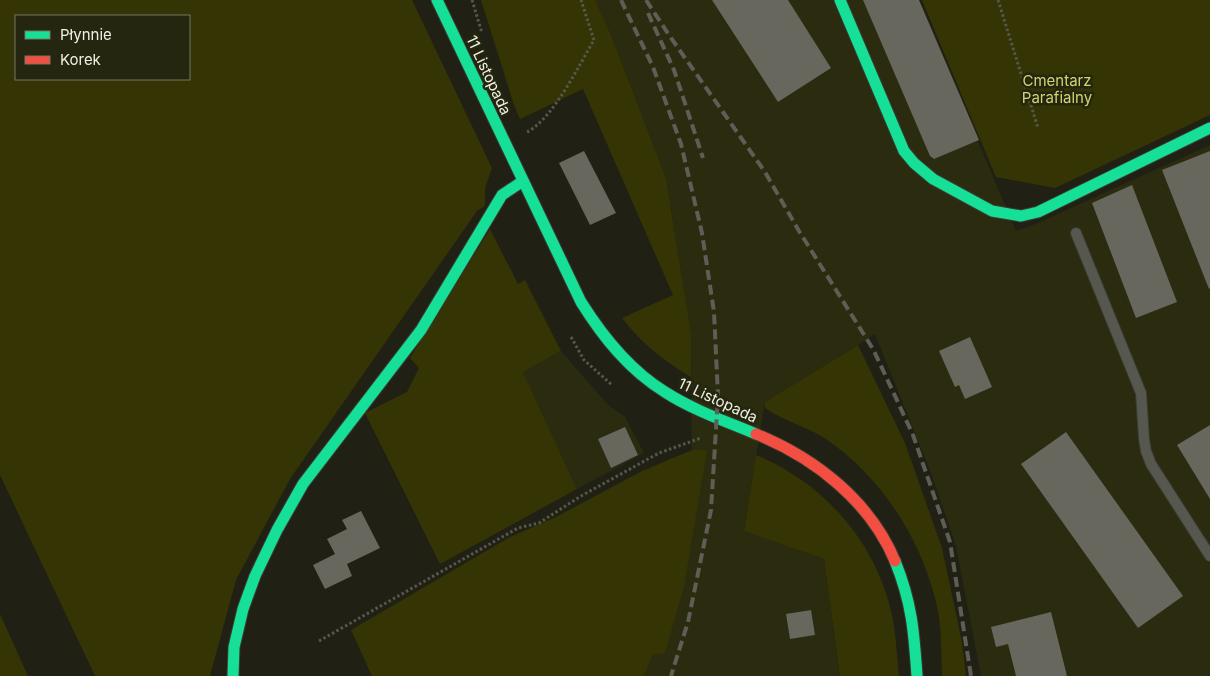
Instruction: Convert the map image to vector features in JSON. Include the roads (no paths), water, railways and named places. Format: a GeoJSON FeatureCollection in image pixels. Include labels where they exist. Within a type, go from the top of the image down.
{"type":"FeatureCollection","features":[{"type":"Feature","properties":{"kind":"street","name":"11 Listopada"},"geometry":{"type":"LineString","coordinates":[[437,0],[580,302],[604,338],[630,365],[658,388],[710,415],[791,450],[815,464],[839,484],[871,520],[891,553],[906,590],[912,615],[917,676]]}},
{"type":"Feature","properties":{"kind":"street"},"geometry":{"type":"LineString","coordinates":[[840,0],[904,151],[923,172],[933,179],[992,211],[1020,216],[1038,212],[1210,128]]}},
{"type":"Feature","properties":{"kind":"street"},"geometry":{"type":"LineString","coordinates":[[233,676],[234,647],[243,608],[255,576],[277,530],[304,484],[421,330],[502,195],[523,182]]}},
{"type":"Feature","properties":{"kind":"lane"},"geometry":{"type":"LineString","coordinates":[[1076,233],[1141,393],[1146,451],[1152,464],[1210,556]]}},
{"type":"Feature","properties":{"kind":"railway"},"geometry":{"type":"LineString","coordinates":[[621,0],[653,67],[681,144],[702,233],[714,312],[718,396],[711,510],[688,622],[671,676]]}},
{"type":"Feature","properties":{"kind":"railway"},"geometry":{"type":"LineString","coordinates":[[646,0],[765,172],[799,231],[873,349],[913,435],[950,542],[971,676]]}},
{"type":"Feature","properties":{"kind":"railway"},"geometry":{"type":"LineString","coordinates":[[648,13],[674,70],[703,158]]}},
{"type":"Feature","properties":{"kind":"park label","name":"Cmentarz Parafialny"},"geometry":{"type":"Point","coordinates":[1057,88]}}]}
